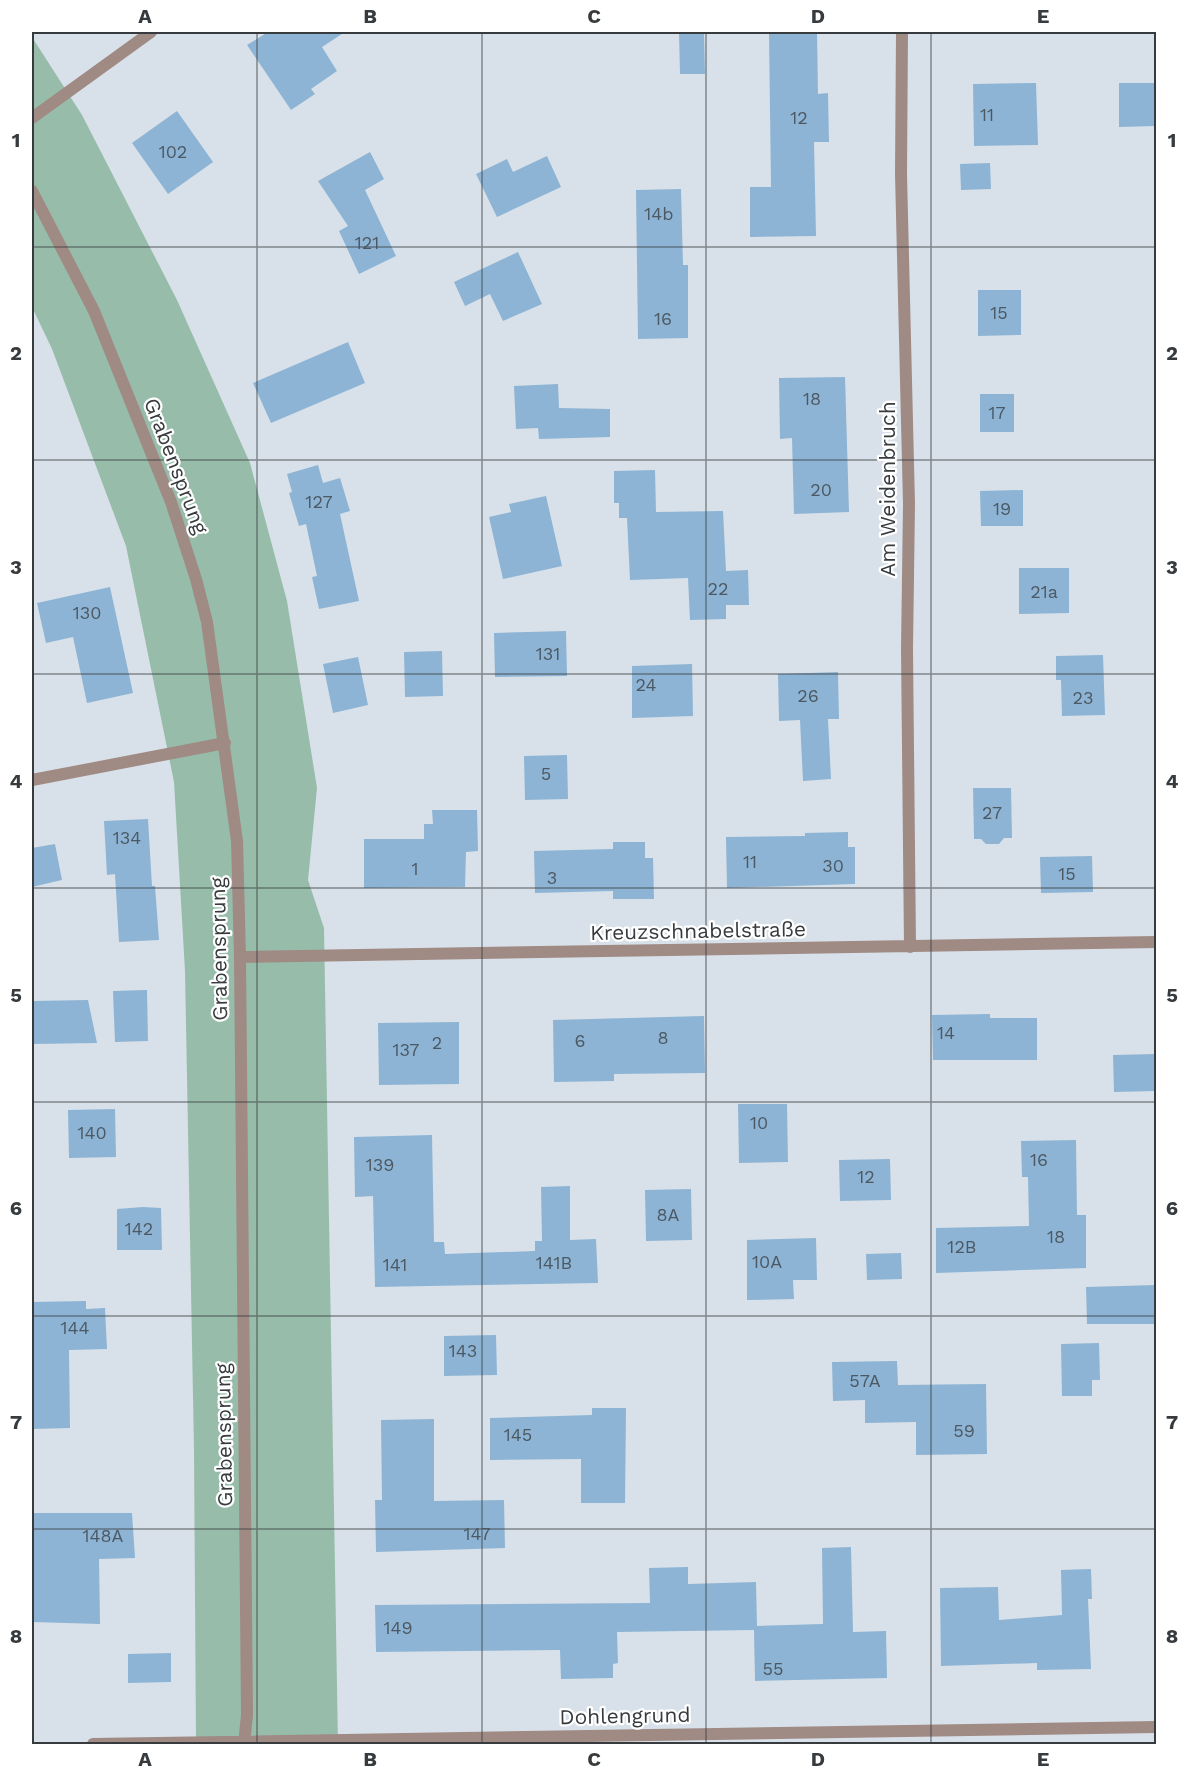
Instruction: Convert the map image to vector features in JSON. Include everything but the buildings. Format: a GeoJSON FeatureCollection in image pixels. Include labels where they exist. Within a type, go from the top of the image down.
{"type":"FeatureCollection","features":[{"type":"Feature","properties":{"kind":"street"},"geometry":{"type":"LineString","coordinates":[[32,118],[151,32]]}},
{"type":"Feature","properties":{"kind":"street","name":"Am Weidenbruch"},"geometry":{"type":"LineString","coordinates":[[902,32],[901,174],[909,484],[907,649],[910,947]]}},
{"type":"Feature","properties":{"kind":"street","name":"Grabensprung"},"geometry":{"type":"LineString","coordinates":[[32,191],[94,311],[171,502],[207,622],[225,743],[237,841],[240,957],[247,1715],[244,1743]]}},
{"type":"Feature","properties":{"kind":"street"},"geometry":{"type":"LineString","coordinates":[[32,780],[225,743]]}},
{"type":"Feature","properties":{"kind":"street","name":"Kreuzschnabelstraße"},"geometry":{"type":"LineString","coordinates":[[240,957],[1156,942]]}},
{"type":"Feature","properties":{"kind":"street","name":"Dohlengrund"},"geometry":{"type":"LineString","coordinates":[[93,1744],[1156,1727]]}},
{"type":"Feature","properties":{"kind":"green space"},"geometry":{"type":"Polygon","coordinates":[[[32,37],[82,115],[177,300],[250,463],[287,601],[317,788],[308,880],[324,928],[338,1744],[196,1744],[194,1450],[185,971],[174,782],[126,546],[52,349],[32,307],[32,37]]]}}]}
